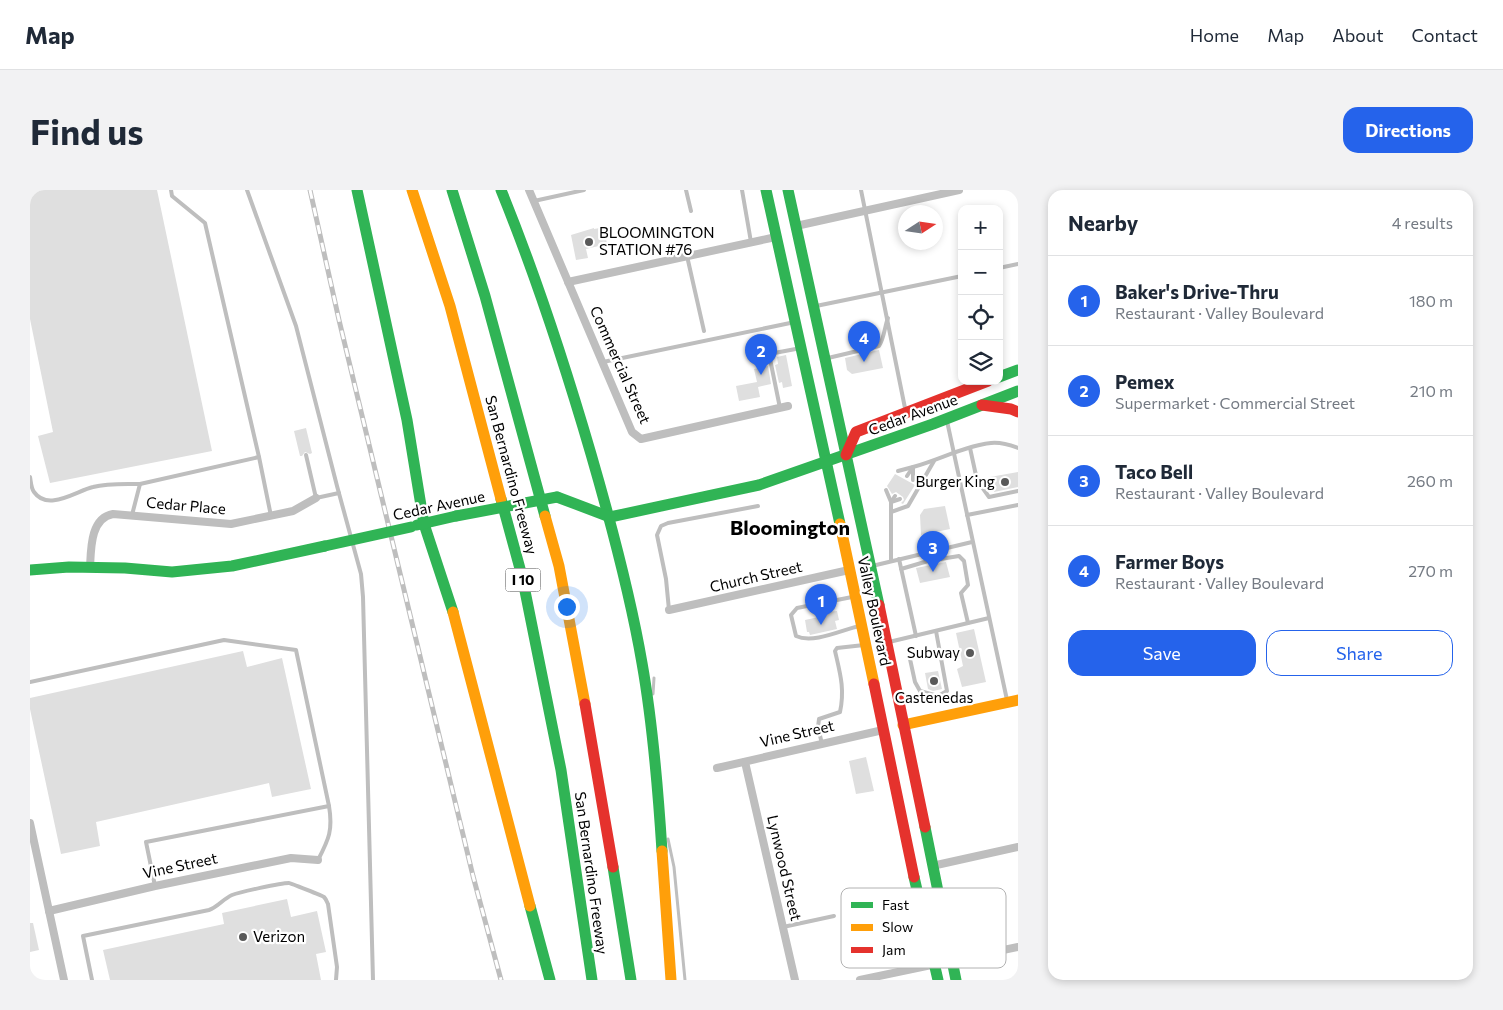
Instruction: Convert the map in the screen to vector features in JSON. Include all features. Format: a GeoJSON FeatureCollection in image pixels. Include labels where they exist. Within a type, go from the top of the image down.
{"type":"FeatureCollection","features":[{"type":"Feature","properties":{"kind":"main road"},"geometry":{"type":"LineString","coordinates":[[357,190],[407,420],[424,524],[454,615],[550,980]]}},
{"type":"Feature","properties":{"kind":"main road","name":"San Bernardino Freeway"},"geometry":{"type":"LineString","coordinates":[[412,190],[450,306],[522,576],[561,770],[592,980]]}},
{"type":"Feature","properties":{"kind":"main road","name":"San Bernardino Freeway"},"geometry":{"type":"LineString","coordinates":[[452,190],[485,296],[559,566],[599,778],[631,980]]}},
{"type":"Feature","properties":{"kind":"main road"},"geometry":{"type":"LineString","coordinates":[[501,190],[523,242],[564,360],[610,517],[626,583],[642,662],[653,736],[671,980]]}},
{"type":"Feature","properties":{"kind":"main road","name":"Valley Boulevard"},"geometry":{"type":"LineString","coordinates":[[766,190],[797,322],[917,888]]}},
{"type":"Feature","properties":{"kind":"main road","name":"Valley Boulevard"},"geometry":{"type":"LineString","coordinates":[[788,190],[870,566],[937,888]]}},
{"type":"Feature","properties":{"kind":"main road"},"geometry":{"type":"LineString","coordinates":[[1003,376],[1018,370]]}},
{"type":"Feature","properties":{"kind":"main road","name":"Cedar Avenue"},"geometry":{"type":"LineString","coordinates":[[846,455],[856,432],[978,385]]}},
{"type":"Feature","properties":{"kind":"main road","name":"Cedar Avenue"},"geometry":{"type":"LineString","coordinates":[[30,570],[69,567],[180,571],[232,566],[456,516],[556,497],[610,517],[759,484],[947,419],[1018,391]]}},
{"type":"Feature","properties":{"kind":"main road"},"geometry":{"type":"LineString","coordinates":[[980,405],[1011,409],[1018,412]]}},
{"type":"Feature","properties":{"kind":"main road"},"geometry":{"type":"LineString","coordinates":[[903,725],[1013,701]]}},
{"type":"Feature","properties":{"kind":"street","name":"Commercial Street"},"geometry":{"type":"LineString","coordinates":[[529,190],[632,432],[640,439],[788,406]]}},
{"type":"Feature","properties":{"kind":"street"},"geometry":{"type":"LineString","coordinates":[[796,226],[958,190]]}},
{"type":"Feature","properties":{"kind":"street"},"geometry":{"type":"LineString","coordinates":[[568,282],[776,237]]}},
{"type":"Feature","properties":{"kind":"street","name":"Cedar Place"},"geometry":{"type":"LineString","coordinates":[[90,568],[91,543],[102,518],[113,514],[231,524],[293,511],[316,498]]}},
{"type":"Feature","properties":{"kind":"street","name":"Church Street"},"geometry":{"type":"LineString","coordinates":[[669,610],[850,570]]}},
{"type":"Feature","properties":{"kind":"street","name":"Vine Street"},"geometry":{"type":"LineString","coordinates":[[717,768],[883,730]]}},
{"type":"Feature","properties":{"kind":"street","name":"Lynwood Street"},"geometry":{"type":"LineString","coordinates":[[745,762],[794,980]]}},
{"type":"Feature","properties":{"kind":"street"},"geometry":{"type":"LineString","coordinates":[[30,823],[64,980]]}},
{"type":"Feature","properties":{"kind":"street"},"geometry":{"type":"LineString","coordinates":[[932,866],[1018,847]]}},
{"type":"Feature","properties":{"kind":"street","name":"Vine Street"},"geometry":{"type":"LineString","coordinates":[[49,911],[155,886],[291,858],[318,860]]}},
{"type":"Feature","properties":{"kind":"street"},"geometry":{"type":"LineString","coordinates":[[860,980],[916,968]]}},
{"type":"Feature","properties":{"kind":"lane"},"geometry":{"type":"LineString","coordinates":[[171,190],[172,196],[205,223],[271,516]]}},
{"type":"Feature","properties":{"kind":"lane"},"geometry":{"type":"LineString","coordinates":[[246,190],[296,326],[338,493],[361,574],[373,980]]}},
{"type":"Feature","properties":{"kind":"lane"},"geometry":{"type":"LineString","coordinates":[[534,201],[584,190]]}},
{"type":"Feature","properties":{"kind":"lane"},"geometry":{"type":"LineString","coordinates":[[686,190],[691,211]]}},
{"type":"Feature","properties":{"kind":"lane"},"geometry":{"type":"LineString","coordinates":[[742,190],[751,242]]}},
{"type":"Feature","properties":{"kind":"lane"},"geometry":{"type":"LineString","coordinates":[[861,190],[906,414]]}},
{"type":"Feature","properties":{"kind":"lane"},"geometry":{"type":"LineString","coordinates":[[687,256],[704,331]]}},
{"type":"Feature","properties":{"kind":"lane"},"geometry":{"type":"LineString","coordinates":[[1003,267],[1018,264]]}},
{"type":"Feature","properties":{"kind":"lane"},"geometry":{"type":"LineString","coordinates":[[814,306],[958,277]]}},
{"type":"Feature","properties":{"kind":"lane"},"geometry":{"type":"LineString","coordinates":[[825,358],[879,346],[884,337],[884,326],[888,318]]}},
{"type":"Feature","properties":{"kind":"lane"},"geometry":{"type":"LineString","coordinates":[[602,363],[797,322]]}},
{"type":"Feature","properties":{"kind":"lane"},"geometry":{"type":"LineString","coordinates":[[780,408],[769,354],[802,348]]}},
{"type":"Feature","properties":{"kind":"lane"},"geometry":{"type":"LineString","coordinates":[[947,419],[989,618],[1013,701]]}},
{"type":"Feature","properties":{"kind":"lane"},"geometry":{"type":"LineString","coordinates":[[898,471],[934,461],[953,452],[992,443],[1018,448]]}},
{"type":"Feature","properties":{"kind":"lane"},"geometry":{"type":"LineString","coordinates":[[970,448],[977,480],[988,497],[1018,491]]}},
{"type":"Feature","properties":{"kind":"lane"},"geometry":{"type":"LineString","coordinates":[[306,455],[316,498],[338,493]]}},
{"type":"Feature","properties":{"kind":"lane"},"geometry":{"type":"LineString","coordinates":[[30,477],[33,491],[40,498],[49,501],[72,496],[92,487],[140,484],[259,457]]}},
{"type":"Feature","properties":{"kind":"lane"},"geometry":{"type":"LineString","coordinates":[[891,512],[908,506],[934,461]]}},
{"type":"Feature","properties":{"kind":"lane"},"geometry":{"type":"LineString","coordinates":[[907,476],[913,467]]}},
{"type":"Feature","properties":{"kind":"lane"},"geometry":{"type":"LineString","coordinates":[[913,467],[913,480]]}},
{"type":"Feature","properties":{"kind":"lane"},"geometry":{"type":"LineString","coordinates":[[132,516],[140,484]]}},
{"type":"Feature","properties":{"kind":"lane"},"geometry":{"type":"LineString","coordinates":[[886,490],[891,512],[891,562]]}},
{"type":"Feature","properties":{"kind":"lane"},"geometry":{"type":"LineString","coordinates":[[890,502],[895,496]]}},
{"type":"Feature","properties":{"kind":"lane"},"geometry":{"type":"LineString","coordinates":[[890,502],[900,499]]}},
{"type":"Feature","properties":{"kind":"lane"},"geometry":{"type":"LineString","coordinates":[[966,515],[1018,505]]}},
{"type":"Feature","properties":{"kind":"lane"},"geometry":{"type":"LineString","coordinates":[[669,610],[666,579],[657,535],[661,526],[668,523],[758,506]]}},
{"type":"Feature","properties":{"kind":"lane"},"geometry":{"type":"LineString","coordinates":[[870,566],[972,542]]}},
{"type":"Feature","properties":{"kind":"lane"},"geometry":{"type":"LineString","coordinates":[[901,569],[928,561],[959,556],[964,561],[968,585],[961,594],[968,623]]}},
{"type":"Feature","properties":{"kind":"lane"},"geometry":{"type":"LineString","coordinates":[[899,559],[916,636]]}},
{"type":"Feature","properties":{"kind":"lane"},"geometry":{"type":"LineString","coordinates":[[855,596],[797,608],[791,615],[796,636],[802,639],[861,626]]}},
{"type":"Feature","properties":{"kind":"lane"},"geometry":{"type":"LineString","coordinates":[[886,643],[989,618]]}},
{"type":"Feature","properties":{"kind":"lane"},"geometry":{"type":"LineString","coordinates":[[910,659],[914,682],[920,691],[938,696],[947,691],[936,631]]}},
{"type":"Feature","properties":{"kind":"lane"},"geometry":{"type":"LineString","coordinates":[[30,682],[224,640],[296,650],[332,824],[328,841],[318,860]]}},
{"type":"Feature","properties":{"kind":"lane"},"geometry":{"type":"LineString","coordinates":[[822,744],[818,727],[819,720],[840,712],[842,703],[843,685],[835,651],[837,648],[865,644]]}},
{"type":"Feature","properties":{"kind":"lane"},"geometry":{"type":"LineString","coordinates":[[155,886],[146,842],[329,806]]}},
{"type":"Feature","properties":{"kind":"lane"},"geometry":{"type":"LineString","coordinates":[[92,980],[83,936],[209,910],[236,894],[290,882],[324,897],[328,904],[337,967],[336,980]]}},
{"type":"Feature","properties":{"kind":"lane"},"geometry":{"type":"LineString","coordinates":[[783,927],[834,916]]}},
{"type":"Feature","properties":{"kind":"building"},"geometry":{"type":"Polygon","coordinates":[[[30,190],[157,190],[212,451],[50,483],[38,436],[53,432],[30,319],[30,190]]]}},
{"type":"Feature","properties":{"kind":"building","name":"BLOOMINGTON STATION #76"},"geometry":{"type":"Polygon","coordinates":[[[612,226],[614,237],[606,239],[607,244],[586,249],[588,258],[576,260],[571,235],[594,228],[612,226]]]}},
{"type":"Feature","properties":{"kind":"building"},"geometry":{"type":"Polygon","coordinates":[[[879,350],[883,368],[852,374],[847,370],[845,358],[879,350]]]}},
{"type":"Feature","properties":{"kind":"building"},"geometry":{"type":"Polygon","coordinates":[[[786,355],[792,386],[783,388],[782,382],[779,383],[775,365],[778,364],[777,357],[786,355]]]}},
{"type":"Feature","properties":{"kind":"building"},"geometry":{"type":"Polygon","coordinates":[[[768,366],[771,384],[758,387],[760,397],[739,401],[736,386],[757,382],[754,369],[768,366]]]}},
{"type":"Feature","properties":{"kind":"building"},"geometry":{"type":"Polygon","coordinates":[[[306,428],[312,453],[305,452],[300,456],[294,431],[306,428]]]}},
{"type":"Feature","properties":{"kind":"building","name":"Burger King"},"geometry":{"type":"Polygon","coordinates":[[[1018,472],[1018,487],[994,492],[990,477],[1018,472]]]}},
{"type":"Feature","properties":{"kind":"building"},"geometry":{"type":"Polygon","coordinates":[[[895,474],[915,485],[903,504],[901,503],[904,500],[903,497],[896,492],[892,494],[887,486],[895,474]]]}},
{"type":"Feature","properties":{"kind":"building"},"geometry":{"type":"Polygon","coordinates":[[[945,506],[950,529],[921,535],[920,515],[924,509],[945,506]]]}},
{"type":"Feature","properties":{"kind":"building"},"geometry":{"type":"Polygon","coordinates":[[[946,562],[950,577],[920,583],[916,568],[946,562]]]}},
{"type":"Feature","properties":{"kind":"building"},"geometry":{"type":"Polygon","coordinates":[[[837,611],[839,620],[835,621],[837,629],[810,635],[807,632],[805,620],[837,611]]]}},
{"type":"Feature","properties":{"kind":"building"},"geometry":{"type":"Polygon","coordinates":[[[974,629],[986,682],[962,687],[957,669],[963,666],[956,633],[974,629]]]}},
{"type":"Feature","properties":{"kind":"building"},"geometry":{"type":"Polygon","coordinates":[[[243,651],[247,667],[282,658],[311,789],[272,797],[269,783],[96,822],[100,846],[61,854],[30,709],[30,698],[243,651]]]}},
{"type":"Feature","properties":{"kind":"building","name":"Castenedas"},"geometry":{"type":"Polygon","coordinates":[[[938,671],[942,689],[933,691],[928,689],[925,673],[938,671]]]}},
{"type":"Feature","properties":{"kind":"building"},"geometry":{"type":"Polygon","coordinates":[[[866,757],[874,791],[856,794],[849,761],[866,757]]]}},
{"type":"Feature","properties":{"kind":"building","name":"Verizon"},"geometry":{"type":"Polygon","coordinates":[[[287,899],[291,917],[317,911],[326,952],[316,954],[321,980],[110,980],[103,950],[224,924],[222,913],[287,899]]]}},
{"type":"Feature","properties":{"kind":"building"},"geometry":{"type":"Polygon","coordinates":[[[30,923],[33,923],[39,950],[30,952],[30,923]]]}},
{"type":"Feature","properties":{"kind":"waterway"},"geometry":{"type":"LineString","coordinates":[[653,694],[654,678]]}},
{"type":"Feature","properties":{"kind":"waterway"},"geometry":{"type":"LineString","coordinates":[[668,839],[674,867],[685,980]]}},
{"type":"Feature","properties":{"kind":"railway"},"geometry":{"type":"LineString","coordinates":[[310,190],[339,320],[473,876],[501,980]]}},
{"type":"Feature","properties":{"kind":"traffic: fast"},"geometry":{"type":"LineString","coordinates":[[357,190],[407,420],[424,524],[453,612]]}},
{"type":"Feature","properties":{"kind":"traffic: fast"},"geometry":{"type":"LineString","coordinates":[[452,190],[485,296],[545,516]]}},
{"type":"Feature","properties":{"kind":"traffic: fast"},"geometry":{"type":"LineString","coordinates":[[501,190],[538,288],[560,354],[591,454],[620,558],[646,686],[655,757],[662,851]]}},
{"type":"Feature","properties":{"kind":"traffic: fast"},"geometry":{"type":"LineString","coordinates":[[766,190],[840,524]]}},
{"type":"Feature","properties":{"kind":"traffic: fast"},"geometry":{"type":"LineString","coordinates":[[788,190],[879,605]]}},
{"type":"Feature","properties":{"kind":"traffic: fast"},"geometry":{"type":"LineString","coordinates":[[1003,376],[1018,370]]}},
{"type":"Feature","properties":{"kind":"traffic: fast"},"geometry":{"type":"LineString","coordinates":[[557,497],[610,517],[759,485],[933,424],[1018,391]]}},
{"type":"Feature","properties":{"kind":"traffic: fast"},"geometry":{"type":"LineString","coordinates":[[456,516],[557,497]]}},
{"type":"Feature","properties":{"kind":"traffic: fast"},"geometry":{"type":"LineString","coordinates":[[501,499],[522,576],[561,770],[592,980]]}},
{"type":"Feature","properties":{"kind":"traffic: fast"},"geometry":{"type":"LineString","coordinates":[[417,525],[456,516]]}},
{"type":"Feature","properties":{"kind":"traffic: fast"},"geometry":{"type":"LineString","coordinates":[[325,546],[411,527]]}},
{"type":"Feature","properties":{"kind":"traffic: fast"},"geometry":{"type":"LineString","coordinates":[[30,570],[69,567],[125,568],[172,572],[232,566],[325,546]]}},
{"type":"Feature","properties":{"kind":"traffic: fast"},"geometry":{"type":"LineString","coordinates":[[925,827],[937,888]]}},
{"type":"Feature","properties":{"kind":"traffic: fast"},"geometry":{"type":"LineString","coordinates":[[613,867],[631,980]]}},
{"type":"Feature","properties":{"kind":"traffic: fast"},"geometry":{"type":"LineString","coordinates":[[914,877],[917,888]]}},
{"type":"Feature","properties":{"kind":"traffic: fast"},"geometry":{"type":"LineString","coordinates":[[530,906],[550,980]]}},
{"type":"Feature","properties":{"kind":"traffic: fast"},"geometry":{"type":"LineString","coordinates":[[935,968],[938,980]]}},
{"type":"Feature","properties":{"kind":"traffic: fast"},"geometry":{"type":"LineString","coordinates":[[954,968],[956,980]]}},
{"type":"Feature","properties":{"kind":"traffic: slow"},"geometry":{"type":"LineString","coordinates":[[412,190],[450,306],[501,499]]}},
{"type":"Feature","properties":{"kind":"traffic: slow"},"geometry":{"type":"LineString","coordinates":[[545,516],[559,566],[585,704]]}},
{"type":"Feature","properties":{"kind":"traffic: slow"},"geometry":{"type":"LineString","coordinates":[[840,524],[874,684]]}},
{"type":"Feature","properties":{"kind":"traffic: slow"},"geometry":{"type":"LineString","coordinates":[[453,612],[530,906]]}},
{"type":"Feature","properties":{"kind":"traffic: slow"},"geometry":{"type":"LineString","coordinates":[[903,725],[1018,700]]}},
{"type":"Feature","properties":{"kind":"traffic: slow"},"geometry":{"type":"LineString","coordinates":[[662,851],[671,980]]}},
{"type":"Feature","properties":{"kind":"traffic: jam"},"geometry":{"type":"LineString","coordinates":[[846,455],[856,432],[978,385]]}},
{"type":"Feature","properties":{"kind":"traffic: jam"},"geometry":{"type":"LineString","coordinates":[[982,405],[1011,409],[1018,412]]}},
{"type":"Feature","properties":{"kind":"traffic: jam"},"geometry":{"type":"LineString","coordinates":[[879,605],[925,827]]}},
{"type":"Feature","properties":{"kind":"traffic: jam"},"geometry":{"type":"LineString","coordinates":[[874,684],[914,877]]}},
{"type":"Feature","properties":{"kind":"traffic: jam"},"geometry":{"type":"LineString","coordinates":[[585,704],[613,867]]}},
{"type":"Feature","properties":{"kind":"place","name":"BLOOMINGTON STATION #76"},"geometry":{"type":"Point","coordinates":[589,242]}},
{"type":"Feature","properties":{"kind":"place","name":"Farmer Boys"},"geometry":{"type":"Point","coordinates":[864,362]}},
{"type":"Feature","properties":{"kind":"place","name":"Pemex"},"geometry":{"type":"Point","coordinates":[761,375]}},
{"type":"Feature","properties":{"kind":"place","name":"Burger King"},"geometry":{"type":"Point","coordinates":[1005,482]}},
{"type":"Feature","properties":{"kind":"place","name":"Taco Bell"},"geometry":{"type":"Point","coordinates":[933,572]}},
{"type":"Feature","properties":{"kind":"place","name":"Baker's Drive-Thru"},"geometry":{"type":"Point","coordinates":[821,625]}},
{"type":"Feature","properties":{"kind":"place","name":"Subway"},"geometry":{"type":"Point","coordinates":[970,653]}},
{"type":"Feature","properties":{"kind":"place","name":"Castenedas"},"geometry":{"type":"Point","coordinates":[934,681]}},
{"type":"Feature","properties":{"kind":"place","name":"Verizon"},"geometry":{"type":"Point","coordinates":[243,937]}},
{"type":"Feature","properties":{"kind":"district","name":"Bloomington"},"geometry":{"type":"Point","coordinates":[790,528]}}]}
